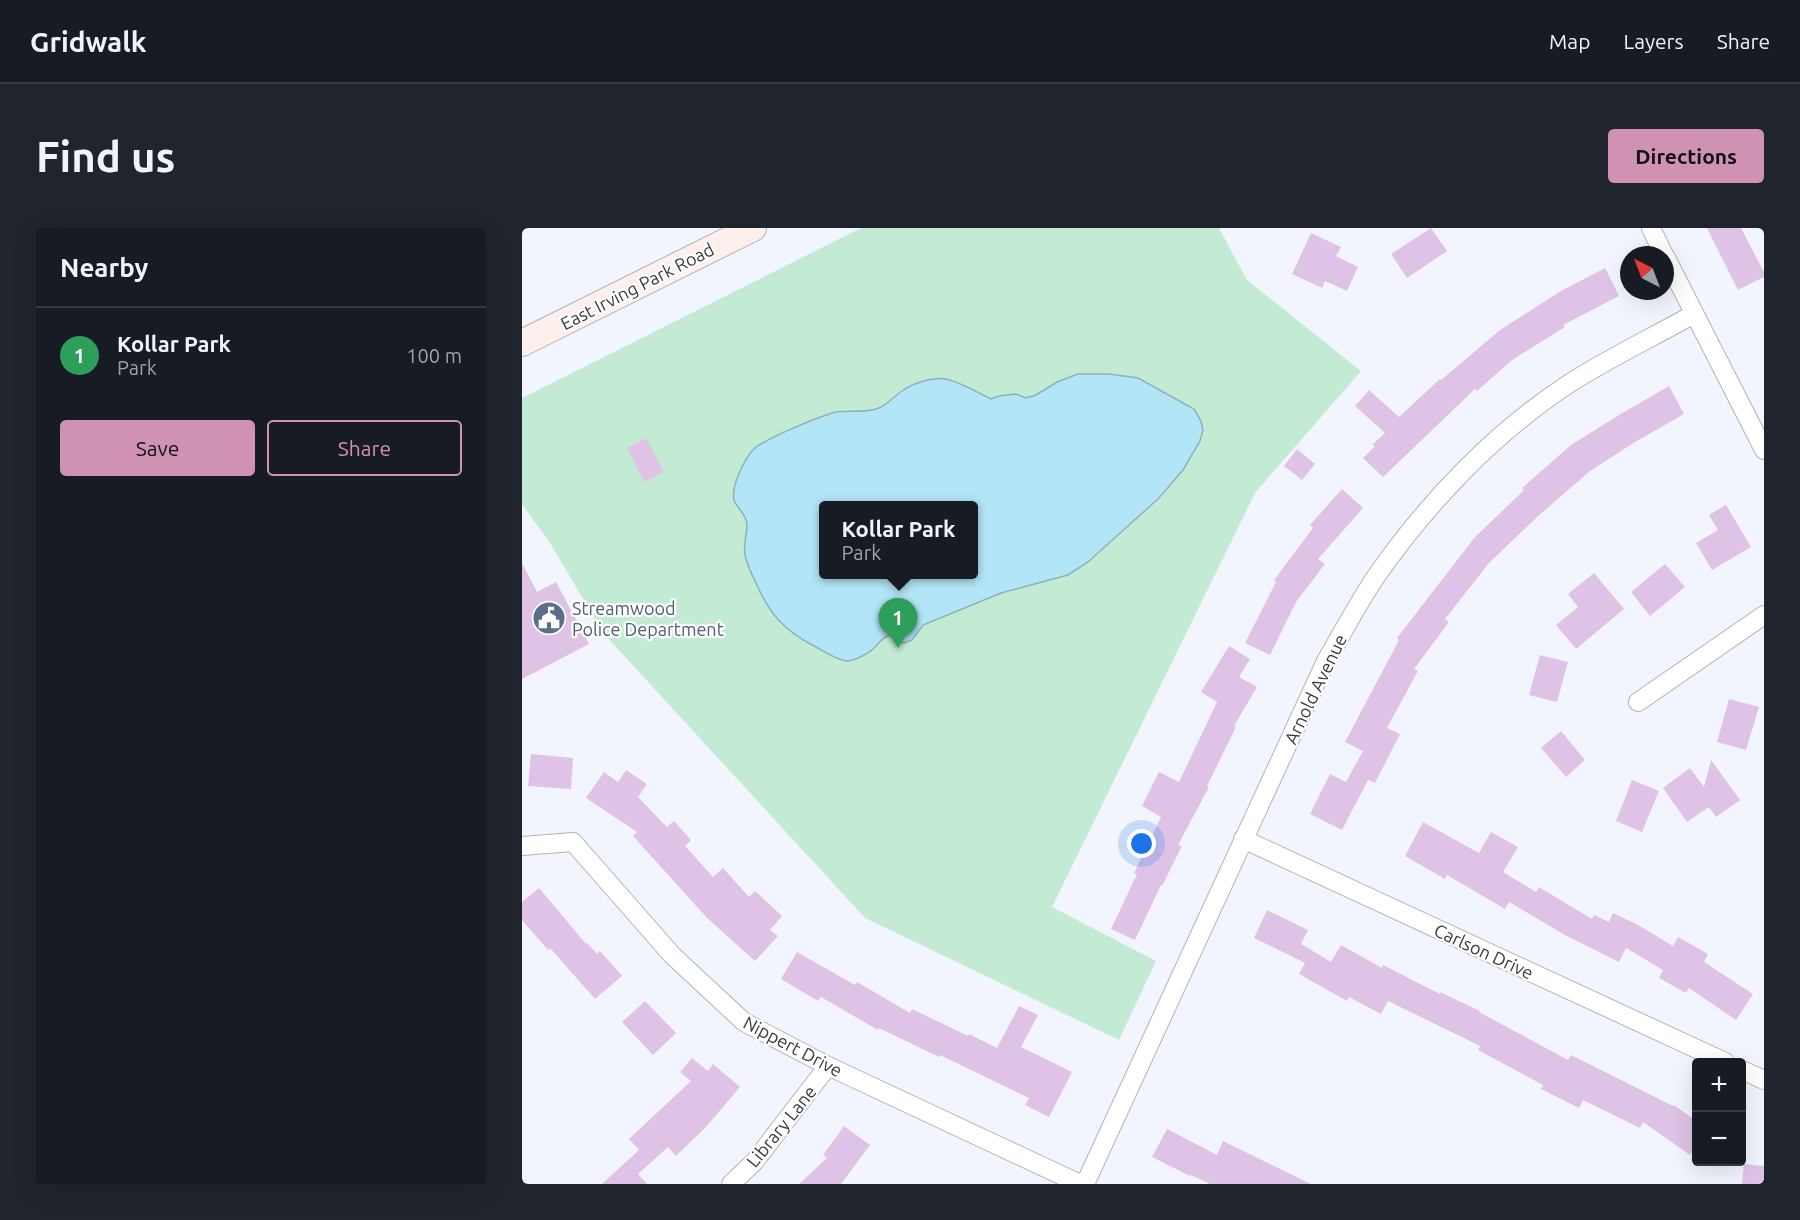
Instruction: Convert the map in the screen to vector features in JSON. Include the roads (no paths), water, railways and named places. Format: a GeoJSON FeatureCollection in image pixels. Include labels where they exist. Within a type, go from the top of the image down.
{"type":"FeatureCollection","features":[{"type":"Feature","properties":{"kind":"main road","name":"East Irving Park Road"},"geometry":{"type":"LineString","coordinates":[[522,343],[753,228]]}},
{"type":"Feature","properties":{"kind":"street"},"geometry":{"type":"LineString","coordinates":[[1651,228],[1660,246]]}},
{"type":"Feature","properties":{"kind":"street"},"geometry":{"type":"LineString","coordinates":[[1674,274],[1764,450]]}},
{"type":"Feature","properties":{"kind":"street","name":"Arnold Avenue"},"geometry":{"type":"LineString","coordinates":[[1085,1184],[1326,661],[1377,575],[1408,534],[1462,472],[1538,405],[1571,382],[1694,314]]}},
{"type":"Feature","properties":{"kind":"street"},"geometry":{"type":"LineString","coordinates":[[1638,702],[1764,615]]}},
{"type":"Feature","properties":{"kind":"street","name":"Carlson Drive"},"geometry":{"type":"LineString","coordinates":[[1243,839],[1716,1058]]}},
{"type":"Feature","properties":{"kind":"street","name":"Nippert Drive"},"geometry":{"type":"LineString","coordinates":[[522,846],[573,842],[672,955],[744,1022],[828,1066],[1080,1184]]}},
{"type":"Feature","properties":{"kind":"street","name":"Library Lane"},"geometry":{"type":"LineString","coordinates":[[731,1184],[755,1161],[828,1066]]}},
{"type":"Feature","properties":{"kind":"street"},"geometry":{"type":"LineString","coordinates":[[1746,1072],[1764,1080]]}},
{"type":"Feature","properties":{"kind":"water"},"geometry":{"type":"Polygon","coordinates":[[[1078,374],[1109,374],[1138,378],[1194,409],[1203,430],[1200,441],[1183,470],[1159,498],[1088,562],[1068,575],[1001,593],[923,625],[912,640],[904,643],[889,635],[870,652],[850,661],[834,657],[803,640],[778,620],[760,592],[748,565],[745,551],[746,520],[734,500],[734,488],[739,474],[753,450],[780,434],[829,414],[880,408],[906,388],[929,380],[950,380],[991,399],[1016,394],[1026,398],[1036,395],[1057,382],[1078,374]]]}},
{"type":"Feature","properties":{"kind":"place","name":"Streamwood Police Department"},"geometry":{"type":"Point","coordinates":[549,618]}},
{"type":"Feature","properties":{"kind":"place","name":"Kollar Park"},"geometry":{"type":"Point","coordinates":[898,648]}}]}
